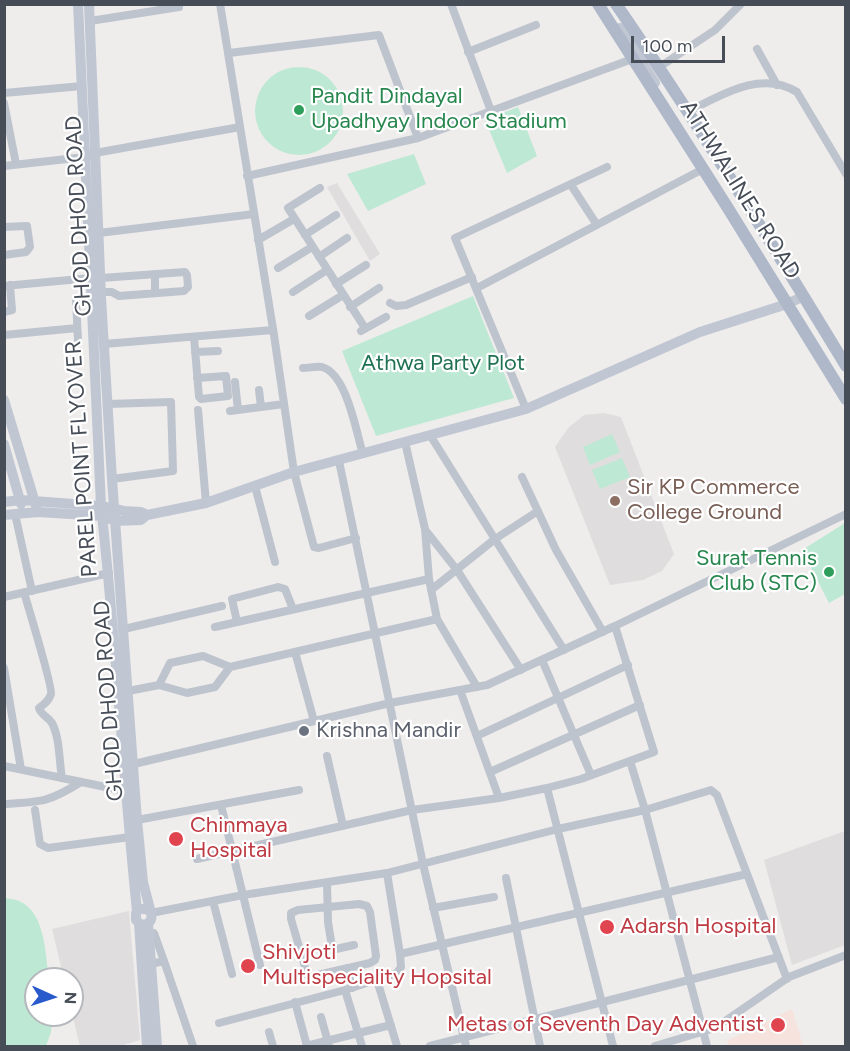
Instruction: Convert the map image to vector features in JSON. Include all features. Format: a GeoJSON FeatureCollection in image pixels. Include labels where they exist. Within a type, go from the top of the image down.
{"type":"FeatureCollection","features":[{"type":"Feature","properties":{"kind":"main road","name":"PAREL POINT FLYOVER"},"geometry":{"type":"LineString","coordinates":[[78,4],[82,86],[90,155],[96,278],[92,311],[102,511],[124,691],[125,791],[137,911],[145,908],[147,923]]}},
{"type":"Feature","properties":{"kind":"main road","name":"GHOD DHOD ROAD"},"geometry":{"type":"LineString","coordinates":[[89,4],[90,155],[99,233],[96,278],[101,292],[124,629],[124,691],[134,765],[147,923]]}},
{"type":"Feature","properties":{"kind":"main road","name":"ATHWALINES ROAD"},"geometry":{"type":"LineString","coordinates":[[598,4],[846,399]]}},
{"type":"Feature","properties":{"kind":"main road"},"geometry":{"type":"LineString","coordinates":[[604,4],[638,54],[714,180],[726,205]]}},
{"type":"Feature","properties":{"kind":"main road","name":"ATHWALINES ROAD"},"geometry":{"type":"LineString","coordinates":[[616,4],[804,296],[846,366]]}},
{"type":"Feature","properties":{"kind":"main road"},"geometry":{"type":"LineString","coordinates":[[790,310],[804,296]]}},
{"type":"Feature","properties":{"kind":"main road"},"geometry":{"type":"LineString","coordinates":[[4,502],[20,500],[37,507],[102,511],[115,515],[141,512],[147,515],[206,503],[294,472],[526,409],[700,333],[790,310],[811,308]]}},
{"type":"Feature","properties":{"kind":"main road"},"geometry":{"type":"LineString","coordinates":[[4,400],[37,507]]}},
{"type":"Feature","properties":{"kind":"main road"},"geometry":{"type":"LineString","coordinates":[[4,444],[20,500],[14,514]]}},
{"type":"Feature","properties":{"kind":"main road"},"geometry":{"type":"LineString","coordinates":[[14,514],[37,507]]}},
{"type":"Feature","properties":{"kind":"main road"},"geometry":{"type":"LineString","coordinates":[[147,923],[157,1047]]}},
{"type":"Feature","properties":{"kind":"main road"},"geometry":{"type":"LineString","coordinates":[[147,923],[147,1047]]}},
{"type":"Feature","properties":{"kind":"street"},"geometry":{"type":"LineString","coordinates":[[220,4],[294,472],[314,547],[319,548],[356,538]]}},
{"type":"Feature","properties":{"kind":"street"},"geometry":{"type":"LineString","coordinates":[[451,4],[491,111]]}},
{"type":"Feature","properties":{"kind":"street"},"geometry":{"type":"LineString","coordinates":[[658,68],[715,30],[741,4]]}},
{"type":"Feature","properties":{"kind":"street"},"geometry":{"type":"LineString","coordinates":[[90,21],[178,8]]}},
{"type":"Feature","properties":{"kind":"street"},"geometry":{"type":"LineString","coordinates":[[468,52],[536,25]]}},
{"type":"Feature","properties":{"kind":"street"},"geometry":{"type":"LineString","coordinates":[[229,53],[379,35],[418,138]]}},
{"type":"Feature","properties":{"kind":"street"},"geometry":{"type":"LineString","coordinates":[[757,49],[777,85]]}},
{"type":"Feature","properties":{"kind":"street"},"geometry":{"type":"LineString","coordinates":[[248,176],[418,138],[649,53]]}},
{"type":"Feature","properties":{"kind":"street"},"geometry":{"type":"LineString","coordinates":[[687,112],[742,86],[756,83],[786,85],[797,92],[846,174]]}},
{"type":"Feature","properties":{"kind":"street"},"geometry":{"type":"LineString","coordinates":[[4,93],[82,86]]}},
{"type":"Feature","properties":{"kind":"street"},"geometry":{"type":"LineString","coordinates":[[5,106],[16,164]]}},
{"type":"Feature","properties":{"kind":"street"},"geometry":{"type":"LineString","coordinates":[[4,166],[90,155],[240,127]]}},
{"type":"Feature","properties":{"kind":"street"},"geometry":{"type":"LineString","coordinates":[[526,409],[477,288],[455,243],[456,237],[607,167]]}},
{"type":"Feature","properties":{"kind":"street"},"geometry":{"type":"LineString","coordinates":[[477,288],[703,169]]}},
{"type":"Feature","properties":{"kind":"street"},"geometry":{"type":"LineString","coordinates":[[571,184],[597,225]]}},
{"type":"Feature","properties":{"kind":"street"},"geometry":{"type":"LineString","coordinates":[[320,188],[288,208],[363,330],[386,317]]}},
{"type":"Feature","properties":{"kind":"street"},"geometry":{"type":"LineString","coordinates":[[99,233],[254,214]]}},
{"type":"Feature","properties":{"kind":"street"},"geometry":{"type":"LineString","coordinates":[[304,235],[336,215]]}},
{"type":"Feature","properties":{"kind":"street"},"geometry":{"type":"LineString","coordinates":[[258,240],[294,219]]}},
{"type":"Feature","properties":{"kind":"street"},"geometry":{"type":"LineString","coordinates":[[4,227],[27,226],[30,247],[26,252],[4,255]]}},
{"type":"Feature","properties":{"kind":"street"},"geometry":{"type":"LineString","coordinates":[[319,256],[347,238]]}},
{"type":"Feature","properties":{"kind":"street"},"geometry":{"type":"LineString","coordinates":[[278,268],[312,247]]}},
{"type":"Feature","properties":{"kind":"street"},"geometry":{"type":"LineString","coordinates":[[336,284],[366,265]]}},
{"type":"Feature","properties":{"kind":"street"},"geometry":{"type":"LineString","coordinates":[[293,292],[327,270]]}},
{"type":"Feature","properties":{"kind":"street"},"geometry":{"type":"LineString","coordinates":[[4,312],[12,310],[7,286],[185,272],[187,275],[188,286],[184,291],[119,296],[112,292],[101,292]]}},
{"type":"Feature","properties":{"kind":"street"},"geometry":{"type":"LineString","coordinates":[[155,274],[155,293]]}},
{"type":"Feature","properties":{"kind":"street"},"geometry":{"type":"LineString","coordinates":[[390,303],[396,306],[406,305],[472,277]]}},
{"type":"Feature","properties":{"kind":"street"},"geometry":{"type":"LineString","coordinates":[[350,307],[379,288]]}},
{"type":"Feature","properties":{"kind":"street"},"geometry":{"type":"LineString","coordinates":[[309,316],[343,295]]}},
{"type":"Feature","properties":{"kind":"street"},"geometry":{"type":"LineString","coordinates":[[76,300],[78,340]]}},
{"type":"Feature","properties":{"kind":"street"},"geometry":{"type":"LineString","coordinates":[[76,313],[92,311]]}},
{"type":"Feature","properties":{"kind":"street"},"geometry":{"type":"LineString","coordinates":[[4,334],[77,328]]}},
{"type":"Feature","properties":{"kind":"street"},"geometry":{"type":"LineString","coordinates":[[104,344],[273,330]]}},
{"type":"Feature","properties":{"kind":"street"},"geometry":{"type":"LineString","coordinates":[[194,337],[197,378],[200,399],[228,396],[226,376],[197,378]]}},
{"type":"Feature","properties":{"kind":"street"},"geometry":{"type":"LineString","coordinates":[[195,352],[218,351]]}},
{"type":"Feature","properties":{"kind":"street"},"geometry":{"type":"LineString","coordinates":[[303,368],[321,367],[330,371],[341,383],[363,454]]}},
{"type":"Feature","properties":{"kind":"street"},"geometry":{"type":"LineString","coordinates":[[235,382],[234,410],[284,404]]}},
{"type":"Feature","properties":{"kind":"street"},"geometry":{"type":"LineString","coordinates":[[259,390],[261,407]]}},
{"type":"Feature","properties":{"kind":"street"},"geometry":{"type":"LineString","coordinates":[[108,404],[171,402],[172,471],[112,479]]}},
{"type":"Feature","properties":{"kind":"street"},"geometry":{"type":"LineString","coordinates":[[198,411],[206,503]]}},
{"type":"Feature","properties":{"kind":"street"},"geometry":{"type":"LineString","coordinates":[[430,435],[564,650]]}},
{"type":"Feature","properties":{"kind":"street"},"geometry":{"type":"LineString","coordinates":[[405,442],[425,530],[429,579],[437,619],[477,687]]}},
{"type":"Feature","properties":{"kind":"street"},"geometry":{"type":"LineString","coordinates":[[339,461],[423,864],[466,1047]]}},
{"type":"Feature","properties":{"kind":"street"},"geometry":{"type":"LineString","coordinates":[[522,477],[556,550],[603,633]]}},
{"type":"Feature","properties":{"kind":"street"},"geometry":{"type":"LineString","coordinates":[[255,486],[274,562]]}},
{"type":"Feature","properties":{"kind":"street"},"geometry":{"type":"LineString","coordinates":[[431,590],[495,539],[538,511]]}},
{"type":"Feature","properties":{"kind":"street"},"geometry":{"type":"LineString","coordinates":[[14,514],[28,592],[52,692],[48,701],[39,708],[40,712],[51,721],[55,733],[62,778]]}},
{"type":"Feature","properties":{"kind":"street"},"geometry":{"type":"LineString","coordinates":[[134,765],[390,703],[487,685],[603,633],[846,514]]}},
{"type":"Feature","properties":{"kind":"street"},"geometry":{"type":"LineString","coordinates":[[425,530],[457,570],[521,670]]}},
{"type":"Feature","properties":{"kind":"street"},"geometry":{"type":"LineString","coordinates":[[4,597],[109,573]]}},
{"type":"Feature","properties":{"kind":"street"},"geometry":{"type":"LineString","coordinates":[[215,627],[429,579]]}},
{"type":"Feature","properties":{"kind":"street"},"geometry":{"type":"LineString","coordinates":[[237,622],[232,599],[278,587],[285,589],[293,609]]}},
{"type":"Feature","properties":{"kind":"street"},"geometry":{"type":"LineString","coordinates":[[124,629],[222,606]]}},
{"type":"Feature","properties":{"kind":"street"},"geometry":{"type":"LineString","coordinates":[[159,685],[170,663],[203,656],[230,667],[437,619]]}},
{"type":"Feature","properties":{"kind":"street"},"geometry":{"type":"LineString","coordinates":[[197,859],[412,810],[499,798],[547,788],[654,752],[615,626]]}},
{"type":"Feature","properties":{"kind":"street"},"geometry":{"type":"LineString","coordinates":[[295,652],[314,722]]}},
{"type":"Feature","properties":{"kind":"street"},"geometry":{"type":"LineString","coordinates":[[542,660],[591,775]]}},
{"type":"Feature","properties":{"kind":"street"},"geometry":{"type":"LineString","coordinates":[[477,736],[628,666]]}},
{"type":"Feature","properties":{"kind":"street"},"geometry":{"type":"LineString","coordinates":[[124,691],[159,685],[187,693],[215,687],[230,667]]}},
{"type":"Feature","properties":{"kind":"street"},"geometry":{"type":"LineString","coordinates":[[4,668],[9,722],[21,769]]}},
{"type":"Feature","properties":{"kind":"street"},"geometry":{"type":"LineString","coordinates":[[460,690],[499,798]]}},
{"type":"Feature","properties":{"kind":"street"},"geometry":{"type":"LineString","coordinates":[[490,772],[640,705]]}},
{"type":"Feature","properties":{"kind":"street"},"geometry":{"type":"LineString","coordinates":[[327,756],[343,826]]}},
{"type":"Feature","properties":{"kind":"street"},"geometry":{"type":"LineString","coordinates":[[630,761],[707,1047]]}},
{"type":"Feature","properties":{"kind":"street"},"geometry":{"type":"LineString","coordinates":[[4,766],[125,791]]}},
{"type":"Feature","properties":{"kind":"street"},"geometry":{"type":"LineString","coordinates":[[4,804],[41,802],[59,796],[81,782]]}},
{"type":"Feature","properties":{"kind":"street"},"geometry":{"type":"LineString","coordinates":[[547,788],[614,1047]]}},
{"type":"Feature","properties":{"kind":"street"},"geometry":{"type":"LineString","coordinates":[[137,820],[299,790]]}},
{"type":"Feature","properties":{"kind":"street"},"geometry":{"type":"LineString","coordinates":[[193,1047],[154,933],[147,923],[213,901],[387,873],[558,829],[645,810],[706,790],[715,793],[787,979]]}},
{"type":"Feature","properties":{"kind":"street"},"geometry":{"type":"LineString","coordinates":[[221,805],[260,965]]}},
{"type":"Feature","properties":{"kind":"street"},"geometry":{"type":"LineString","coordinates":[[35,810],[40,844],[48,848],[130,837]]}},
{"type":"Feature","properties":{"kind":"street"},"geometry":{"type":"LineString","coordinates":[[219,1023],[349,989],[399,971],[400,954],[387,873]]}},
{"type":"Feature","properties":{"kind":"street"},"geometry":{"type":"LineString","coordinates":[[400,954],[747,874]]}},
{"type":"Feature","properties":{"kind":"street"},"geometry":{"type":"LineString","coordinates":[[506,878],[540,1047]]}},
{"type":"Feature","properties":{"kind":"street"},"geometry":{"type":"LineString","coordinates":[[327,883],[328,928],[332,947],[336,949],[354,945]]}},
{"type":"Feature","properties":{"kind":"street"},"geometry":{"type":"LineString","coordinates":[[433,908],[494,897]]}},
{"type":"Feature","properties":{"kind":"street"},"geometry":{"type":"LineString","coordinates":[[213,901],[232,974]]}},
{"type":"Feature","properties":{"kind":"street"},"geometry":{"type":"LineString","coordinates":[[362,904],[367,906],[370,912],[376,958],[370,963],[309,977],[306,974],[291,913],[298,910],[327,908],[362,904]]}},
{"type":"Feature","properties":{"kind":"street"},"geometry":{"type":"LineString","coordinates":[[656,1047],[715,1028],[787,979],[846,955]]}},
{"type":"Feature","properties":{"kind":"street"},"geometry":{"type":"LineString","coordinates":[[430,1047],[779,957]]}},
{"type":"Feature","properties":{"kind":"street"},"geometry":{"type":"LineString","coordinates":[[151,964],[164,961]]}},
{"type":"Feature","properties":{"kind":"street"},"geometry":{"type":"LineString","coordinates":[[347,968],[349,989],[362,1047]]}},
{"type":"Feature","properties":{"kind":"street"},"geometry":{"type":"LineString","coordinates":[[377,980],[397,1047]]}},
{"type":"Feature","properties":{"kind":"street"},"geometry":{"type":"LineString","coordinates":[[295,1002],[306,1046],[328,1044],[391,1025]]}},
{"type":"Feature","properties":{"kind":"street"},"geometry":{"type":"LineString","coordinates":[[321,1017],[328,1044]]}},
{"type":"Feature","properties":{"kind":"street"},"geometry":{"type":"LineString","coordinates":[[269,1032],[273,1047]]}},
{"type":"Feature","properties":{"kind":"shaded area"},"geometry":{"type":"Polygon","coordinates":[[[337,183],[380,254],[370,261],[327,187],[337,183]]]}},
{"type":"Feature","properties":{"kind":"shaded area","name":"Sir KP Commerce College Ground"},"geometry":{"type":"Polygon","coordinates":[[[604,413],[621,417],[674,554],[662,571],[643,580],[610,585],[555,447],[568,428],[584,415],[604,413]]]}},
{"type":"Feature","properties":{"kind":"shaded area"},"geometry":{"type":"Polygon","coordinates":[[[845,831],[845,945],[792,965],[764,860],[845,831]]]}},
{"type":"Feature","properties":{"kind":"shaded area"},"geometry":{"type":"Polygon","coordinates":[[[129,911],[140,1040],[120,1046],[80,1046],[75,1027],[84,1027],[84,967],[61,967],[52,929],[129,911]]]}},
{"type":"Feature","properties":{"kind":"shaded area","name":"Metas of Seventh Day Adventist"},"geometry":{"type":"Polygon","coordinates":[[[792,1009],[803,1046],[728,1046],[727,1041],[792,1009]]]}},
{"type":"Feature","properties":{"kind":"green space","name":"Pandit Dindayal Upadhyay Indoor Stadium"},"geometry":{"type":"Polygon","coordinates":[[[290,67],[308,67],[324,74],[336,86],[343,102],[343,120],[336,136],[324,148],[308,155],[290,155],[274,148],[262,136],[255,120],[255,102],[262,86],[274,74],[290,67]]]}},
{"type":"Feature","properties":{"kind":"green space"},"geometry":{"type":"Polygon","coordinates":[[[518,107],[537,156],[507,173],[485,120],[518,107]]]}},
{"type":"Feature","properties":{"kind":"green space"},"geometry":{"type":"Polygon","coordinates":[[[414,154],[426,184],[368,211],[347,174],[414,154]]]}},
{"type":"Feature","properties":{"kind":"green space","name":"Athwa Party Plot"},"geometry":{"type":"Polygon","coordinates":[[[473,296],[514,398],[376,436],[342,351],[473,296]]]}},
{"type":"Feature","properties":{"kind":"green space"},"geometry":{"type":"Polygon","coordinates":[[[612,434],[620,452],[590,465],[583,447],[612,434]]]}},
{"type":"Feature","properties":{"kind":"green space"},"geometry":{"type":"Polygon","coordinates":[[[622,458],[630,477],[600,489],[592,470],[622,458]]]}},
{"type":"Feature","properties":{"kind":"green space","name":"Surat Tennis Club (STC)"},"geometry":{"type":"Polygon","coordinates":[[[845,523],[845,594],[829,603],[802,550],[845,523]]]}},
{"type":"Feature","properties":{"kind":"green space"},"geometry":{"type":"Polygon","coordinates":[[[5,898],[17,900],[35,915],[45,946],[48,967],[24,967],[24,1027],[52,1027],[46,1046],[5,1046],[5,898]]]}},
{"type":"Feature","properties":{"kind":"place","name":"Pandit Dindayal Upadhyay Indoor Stadium"},"geometry":{"type":"Point","coordinates":[299,110]}},
{"type":"Feature","properties":{"kind":"place","name":"Sir KP Commerce College Ground"},"geometry":{"type":"Point","coordinates":[615,501]}},
{"type":"Feature","properties":{"kind":"place","name":"Surat Tennis Club (STC)"},"geometry":{"type":"Point","coordinates":[829,572]}},
{"type":"Feature","properties":{"kind":"place","name":"Krishna Mandir"},"geometry":{"type":"Point","coordinates":[304,731]}},
{"type":"Feature","properties":{"kind":"place","name":"Chinmaya Hospital"},"geometry":{"type":"Point","coordinates":[176,839]}},
{"type":"Feature","properties":{"kind":"place","name":"Adarsh Hospital"},"geometry":{"type":"Point","coordinates":[607,927]}},
{"type":"Feature","properties":{"kind":"place","name":"Shivjoti Multispeciality Hopsital"},"geometry":{"type":"Point","coordinates":[248,966]}},
{"type":"Feature","properties":{"kind":"place","name":"Metas of Seventh Day Adventist"},"geometry":{"type":"Point","coordinates":[778,1025]}}]}
